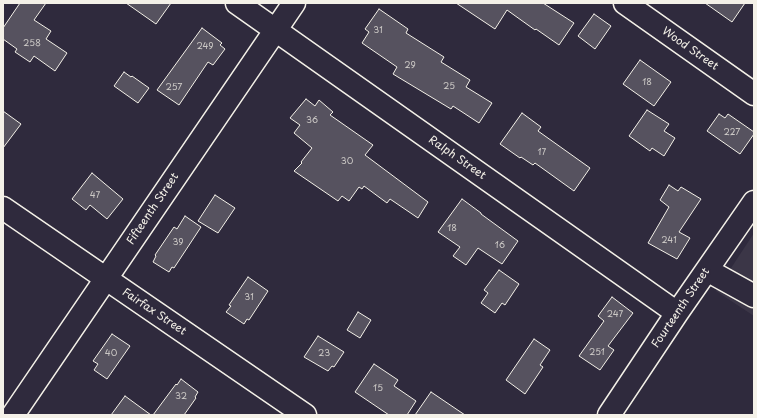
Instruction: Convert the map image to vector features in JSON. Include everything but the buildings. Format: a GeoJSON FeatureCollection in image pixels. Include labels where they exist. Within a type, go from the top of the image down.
{"type":"FeatureCollection","features":[{"type":"Feature","properties":{"kind":"street","name":"Ralph Street"},"geometry":{"type":"LineString","coordinates":[[237,3],[677,313]]}},
{"type":"Feature","properties":{"kind":"street","name":"Fifteenth Street"},"geometry":{"type":"LineString","coordinates":[[12,415],[294,3]]}},
{"type":"Feature","properties":{"kind":"street","name":"Wood Street"},"geometry":{"type":"LineString","coordinates":[[625,3],[754,94]]}},
{"type":"Feature","properties":{"kind":"street","name":"Fourteenth Street"},"geometry":{"type":"LineString","coordinates":[[609,415],[754,202]]}},
{"type":"Feature","properties":{"kind":"street","name":"Fairfax Street"},"geometry":{"type":"LineString","coordinates":[[3,208],[305,415]]}},
{"type":"Feature","properties":{"kind":"street"},"geometry":{"type":"LineString","coordinates":[[707,270],[754,296]]}},
{"type":"Feature","properties":{"kind":"shaded area"},"geometry":{"type":"Polygon","coordinates":[[[754,233],[754,316],[716,291],[754,233]]]}}]}
